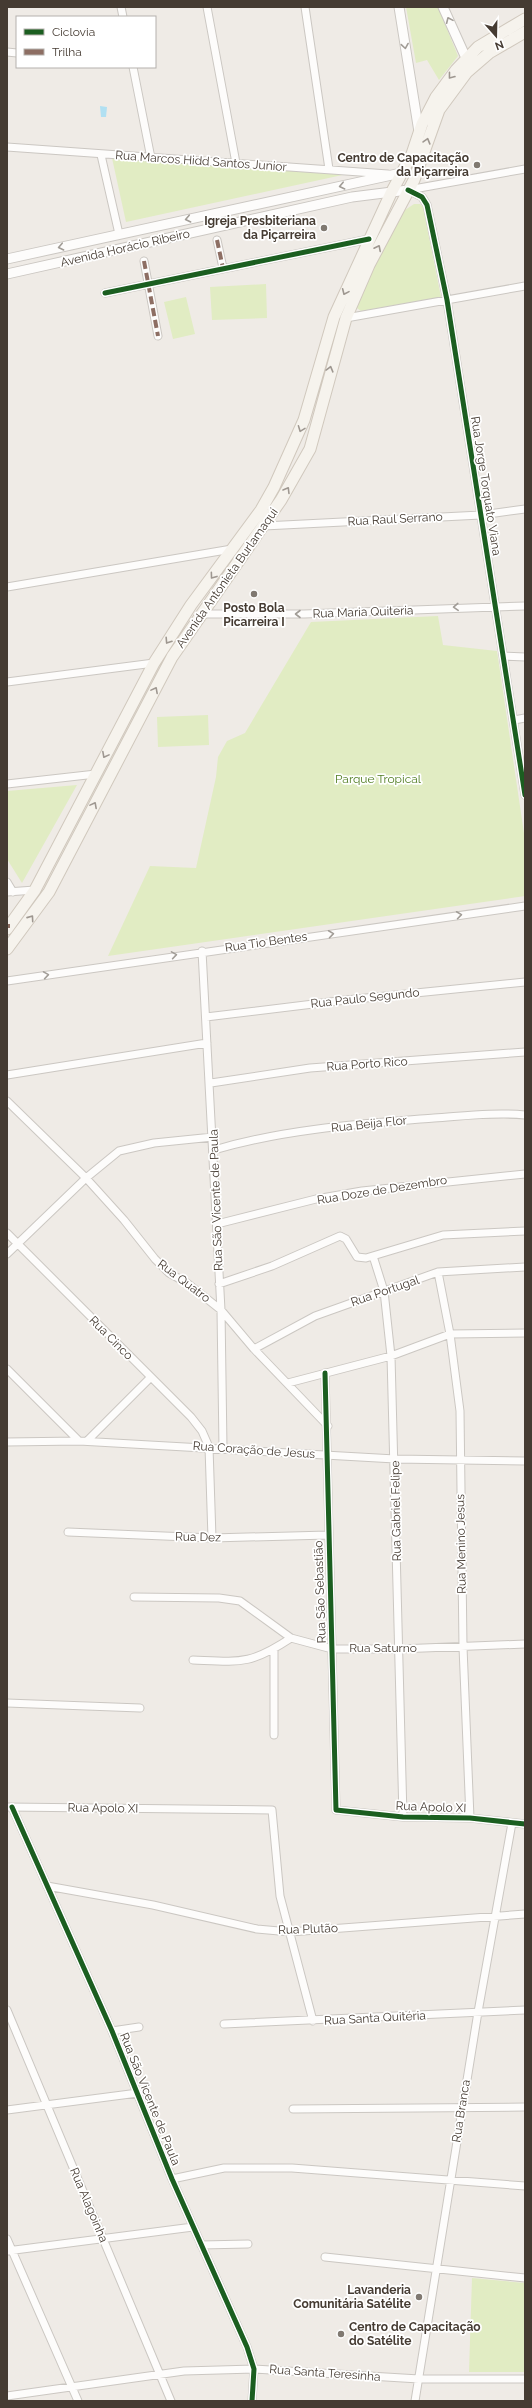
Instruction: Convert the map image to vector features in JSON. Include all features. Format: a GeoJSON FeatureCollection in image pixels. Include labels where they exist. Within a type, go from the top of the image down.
{"type":"FeatureCollection","features":[{"type":"Feature","properties":{"kind":"main road","name":"Avenida Antonieta Burlamaqui"},"geometry":{"type":"LineString","coordinates":[[8,927],[35,890],[154,663],[189,609],[274,487],[293,447],[308,405],[334,317],[391,193],[398,174],[420,134],[428,112],[444,84],[466,58],[483,43],[525,19]]}},
{"type":"Feature","properties":{"kind":"main road","name":"Avenida Antonieta Burlamaqui"},"geometry":{"type":"LineString","coordinates":[[7,949],[45,898],[58,875],[172,657],[211,599],[264,526],[285,494],[310,449],[326,385],[346,318],[369,265],[414,180],[439,110],[467,72],[489,53],[525,32]]}},
{"type":"Feature","properties":{"kind":"main road"},"geometry":{"type":"LineString","coordinates":[[315,382],[326,385]]}},
{"type":"Feature","properties":{"kind":"main road"},"geometry":{"type":"LineString","coordinates":[[308,405],[320,409]]}},
{"type":"Feature","properties":{"kind":"main road"},"geometry":{"type":"LineString","coordinates":[[200,593],[211,599]]}},
{"type":"Feature","properties":{"kind":"main road"},"geometry":{"type":"LineString","coordinates":[[189,609],[201,614]]}},
{"type":"Feature","properties":{"kind":"main road"},"geometry":{"type":"LineString","coordinates":[[55,851],[67,857]]}},
{"type":"Feature","properties":{"kind":"main road"},"geometry":{"type":"LineString","coordinates":[[45,870],[58,875]]}},
{"type":"Feature","properties":{"kind":"street"},"geometry":{"type":"LineString","coordinates":[[207,7],[236,163]]}},
{"type":"Feature","properties":{"kind":"street"},"geometry":{"type":"LineString","coordinates":[[304,7],[330,169]]}},
{"type":"Feature","properties":{"kind":"street"},"geometry":{"type":"LineString","coordinates":[[399,7],[420,134]]}},
{"type":"Feature","properties":{"kind":"street"},"geometry":{"type":"LineString","coordinates":[[443,7],[466,58]]}},
{"type":"Feature","properties":{"kind":"street"},"geometry":{"type":"LineString","coordinates":[[133,68],[150,158]]}},
{"type":"Feature","properties":{"kind":"street"},"geometry":{"type":"LineString","coordinates":[[414,101],[428,112],[439,110]]}},
{"type":"Feature","properties":{"kind":"street","name":"Rua Marcos Hidd Santos Junior"},"geometry":{"type":"LineString","coordinates":[[7,147],[101,155],[398,174]]}},
{"type":"Feature","properties":{"kind":"street"},"geometry":{"type":"LineString","coordinates":[[101,155],[122,248]]}},
{"type":"Feature","properties":{"kind":"street"},"geometry":{"type":"LineString","coordinates":[[408,190],[525,169]]}},
{"type":"Feature","properties":{"kind":"street","name":"Avenida Horácio Ribeiro"},"geometry":{"type":"LineString","coordinates":[[7,259],[398,174]]}},
{"type":"Feature","properties":{"kind":"street","name":"Avenida Horácio Ribeiro"},"geometry":{"type":"LineString","coordinates":[[7,274],[352,197],[408,190]]}},
{"type":"Feature","properties":{"kind":"street","name":"Rua Jorge Torquato Viana"},"geometry":{"type":"LineString","coordinates":[[408,190],[422,197],[427,204],[447,300],[525,795]]}},
{"type":"Feature","properties":{"kind":"street"},"geometry":{"type":"LineString","coordinates":[[105,293],[369,238]]}},
{"type":"Feature","properties":{"kind":"street"},"geometry":{"type":"LineString","coordinates":[[216,240],[224,268]]}},
{"type":"Feature","properties":{"kind":"street"},"geometry":{"type":"LineString","coordinates":[[144,261],[158,336]]}},
{"type":"Feature","properties":{"kind":"street"},"geometry":{"type":"LineString","coordinates":[[346,318],[525,286]]}},
{"type":"Feature","properties":{"kind":"street","name":"Rua Raul Serrano"},"geometry":{"type":"LineString","coordinates":[[264,526],[481,515],[525,509]]}},
{"type":"Feature","properties":{"kind":"street"},"geometry":{"type":"LineString","coordinates":[[7,588],[232,549]]}},
{"type":"Feature","properties":{"kind":"street","name":"Rua Maria Quiteria"},"geometry":{"type":"LineString","coordinates":[[201,614],[311,614],[525,606]]}},
{"type":"Feature","properties":{"kind":"street"},"geometry":{"type":"LineString","coordinates":[[504,656],[525,658]]}},
{"type":"Feature","properties":{"kind":"street"},"geometry":{"type":"LineString","coordinates":[[7,682],[154,663]]}},
{"type":"Feature","properties":{"kind":"street"},"geometry":{"type":"LineString","coordinates":[[514,720],[525,718]]}},
{"type":"Feature","properties":{"kind":"street"},"geometry":{"type":"LineString","coordinates":[[7,784],[96,774]]}},
{"type":"Feature","properties":{"kind":"street"},"geometry":{"type":"LineString","coordinates":[[7,882],[10,892],[35,890]]}},
{"type":"Feature","properties":{"kind":"street","name":"Rua Tio Bentes"},"geometry":{"type":"LineString","coordinates":[[7,981],[202,951],[525,906]]}},
{"type":"Feature","properties":{"kind":"street","name":"Rua São Vicente de Paula"},"geometry":{"type":"LineString","coordinates":[[202,951],[207,1043],[211,1083],[221,1310],[223,1448]]}},
{"type":"Feature","properties":{"kind":"street","name":"Rua Paulo Segundo"},"geometry":{"type":"LineString","coordinates":[[206,1017],[346,1000],[525,982]]}},
{"type":"Feature","properties":{"kind":"street"},"geometry":{"type":"LineString","coordinates":[[7,1075],[207,1043]]}},
{"type":"Feature","properties":{"kind":"street","name":"Rua Porto Rico"},"geometry":{"type":"LineString","coordinates":[[211,1083],[310,1068],[525,1052]]}},
{"type":"Feature","properties":{"kind":"street","name":"Rua Quatro"},"geometry":{"type":"LineString","coordinates":[[7,1100],[86,1178],[124,1220],[154,1259],[169,1273],[187,1283],[221,1310],[254,1350],[288,1383],[328,1426]]}},
{"type":"Feature","properties":{"kind":"street","name":"Rua Beija Flor"},"geometry":{"type":"LineString","coordinates":[[214,1150],[290,1134],[368,1123],[486,1115],[525,1115]]}},
{"type":"Feature","properties":{"kind":"street"},"geometry":{"type":"LineString","coordinates":[[7,1254],[86,1178],[119,1152],[154,1143],[213,1136]]}},
{"type":"Feature","properties":{"kind":"street","name":"Rua Doze de Dezembro"},"geometry":{"type":"LineString","coordinates":[[217,1224],[316,1200],[362,1191],[525,1174]]}},
{"type":"Feature","properties":{"kind":"street"},"geometry":{"type":"LineString","coordinates":[[219,1284],[272,1266],[336,1238],[346,1239],[357,1257],[373,1256],[443,1235],[525,1231]]}},
{"type":"Feature","properties":{"kind":"street","name":"Rua Cinco"},"geometry":{"type":"LineString","coordinates":[[7,1233],[150,1378],[191,1417],[202,1431],[209,1447]]}},
{"type":"Feature","properties":{"kind":"street","name":"Rua Gabriel Felipe"},"geometry":{"type":"LineString","coordinates":[[373,1256],[384,1291],[391,1356],[395,1459],[403,1817]]}},
{"type":"Feature","properties":{"kind":"street","name":"Rua Portugal"},"geometry":{"type":"LineString","coordinates":[[254,1350],[315,1316],[438,1272],[525,1267]]}},
{"type":"Feature","properties":{"kind":"street","name":"Rua Menino Jesus"},"geometry":{"type":"LineString","coordinates":[[438,1272],[450,1334],[460,1411],[463,1647],[470,1818]]}},
{"type":"Feature","properties":{"kind":"street"},"geometry":{"type":"LineString","coordinates":[[288,1383],[391,1356],[450,1334],[525,1332]]}},
{"type":"Feature","properties":{"kind":"street"},"geometry":{"type":"LineString","coordinates":[[7,1369],[83,1441],[150,1378]]}},
{"type":"Feature","properties":{"kind":"street","name":"Rua São Sebastião"},"geometry":{"type":"LineString","coordinates":[[325,1373],[328,1426],[328,1535],[336,1810]]}},
{"type":"Feature","properties":{"kind":"street","name":"Rua Coração de Jesus"},"geometry":{"type":"LineString","coordinates":[[7,1442],[83,1441],[209,1447],[395,1459],[525,1461]]}},
{"type":"Feature","properties":{"kind":"street"},"geometry":{"type":"LineString","coordinates":[[209,1447],[212,1538]]}},
{"type":"Feature","properties":{"kind":"street","name":"Rua Dez"},"geometry":{"type":"LineString","coordinates":[[68,1532],[212,1538],[328,1535]]}},
{"type":"Feature","properties":{"kind":"street","name":"Rua Saturno"},"geometry":{"type":"LineString","coordinates":[[134,1597],[218,1598],[240,1601],[291,1638],[332,1649],[399,1649],[525,1644]]}},
{"type":"Feature","properties":{"kind":"street"},"geometry":{"type":"LineString","coordinates":[[193,1660],[240,1662],[255,1658],[274,1649],[291,1638]]}},
{"type":"Feature","properties":{"kind":"street"},"geometry":{"type":"LineString","coordinates":[[274,1649],[274,1735]]}},
{"type":"Feature","properties":{"kind":"street"},"geometry":{"type":"LineString","coordinates":[[7,1703],[140,1708]]}},
{"type":"Feature","properties":{"kind":"street","name":"Rua São Vicente de Paula"},"geometry":{"type":"LineString","coordinates":[[10,1807],[112,2031],[172,2179],[244,2341],[254,2369],[252,2401]]}},
{"type":"Feature","properties":{"kind":"street","name":"Rua Apolo XI"},"geometry":{"type":"LineString","coordinates":[[10,1807],[272,1810],[280,1896],[290,1932]]}},
{"type":"Feature","properties":{"kind":"street","name":"Rua Apolo XI"},"geometry":{"type":"LineString","coordinates":[[336,1810],[403,1817],[470,1818],[525,1824]]}},
{"type":"Feature","properties":{"kind":"street","name":"Rua Branca"},"geometry":{"type":"LineString","coordinates":[[415,2401],[478,2012],[512,1823]]}},
{"type":"Feature","properties":{"kind":"street","name":"Rua Plutão"},"geometry":{"type":"LineString","coordinates":[[47,1886],[153,1905],[257,1929],[290,1932],[496,1915],[525,1914]]}},
{"type":"Feature","properties":{"kind":"street"},"geometry":{"type":"LineString","coordinates":[[290,1932],[313,2022]]}},
{"type":"Feature","properties":{"kind":"street","name":"Rua Alagoinha"},"geometry":{"type":"LineString","coordinates":[[7,2010],[171,2401]]}},
{"type":"Feature","properties":{"kind":"street","name":"Rua Santa Quitéria"},"geometry":{"type":"LineString","coordinates":[[224,2024],[313,2022],[525,2010]]}},
{"type":"Feature","properties":{"kind":"street"},"geometry":{"type":"LineString","coordinates":[[112,2031],[138,2027]]}},
{"type":"Feature","properties":{"kind":"street"},"geometry":{"type":"LineString","coordinates":[[7,2110],[138,2093]]}},
{"type":"Feature","properties":{"kind":"street"},"geometry":{"type":"LineString","coordinates":[[293,2109],[525,2107]]}},
{"type":"Feature","properties":{"kind":"street"},"geometry":{"type":"LineString","coordinates":[[172,2179],[224,2168],[292,2168],[450,2179],[525,2186]]}},
{"type":"Feature","properties":{"kind":"street"},"geometry":{"type":"LineString","coordinates":[[9,2251],[193,2227]]}},
{"type":"Feature","properties":{"kind":"street"},"geometry":{"type":"LineString","coordinates":[[7,2239],[9,2251],[78,2401]]}},
{"type":"Feature","properties":{"kind":"street"},"geometry":{"type":"LineString","coordinates":[[201,2245],[248,2244]]}},
{"type":"Feature","properties":{"kind":"street"},"geometry":{"type":"LineString","coordinates":[[325,2257],[525,2278]]}},
{"type":"Feature","properties":{"kind":"street","name":"Rua Santa Teresinha"},"geometry":{"type":"LineString","coordinates":[[7,2396],[160,2373],[254,2369],[419,2379],[525,2379]]}},
{"type":"Feature","properties":{"kind":"green space"},"geometry":{"type":"Polygon","coordinates":[[[406,7],[438,7],[458,56],[439,80],[427,60],[416,63],[406,7]]]}},
{"type":"Feature","properties":{"kind":"green space"},"geometry":{"type":"Polygon","coordinates":[[[112,158],[347,174],[126,222],[112,158]]]}},
{"type":"Feature","properties":{"kind":"green space"},"geometry":{"type":"Polygon","coordinates":[[[414,204],[420,204],[423,207],[441,297],[361,311],[354,306],[399,214],[414,204]]]}},
{"type":"Feature","properties":{"kind":"green space"},"geometry":{"type":"Polygon","coordinates":[[[266,284],[267,318],[212,320],[210,287],[266,284]]]}},
{"type":"Feature","properties":{"kind":"green space"},"geometry":{"type":"Polygon","coordinates":[[[186,297],[195,334],[173,339],[164,302],[186,297]]]}},
{"type":"Feature","properties":{"kind":"green space","name":"Parque Tropical"},"geometry":{"type":"Polygon","coordinates":[[[438,616],[443,645],[497,651],[525,840],[525,896],[108,956],[150,866],[196,868],[216,777],[218,757],[227,741],[245,733],[311,622],[438,616]]]}},
{"type":"Feature","properties":{"kind":"green space"},"geometry":{"type":"Polygon","coordinates":[[[208,715],[209,745],[158,747],[157,717],[208,715]]]}},
{"type":"Feature","properties":{"kind":"green space"},"geometry":{"type":"Polygon","coordinates":[[[77,785],[22,883],[7,859],[7,791],[77,785]]]}},
{"type":"Feature","properties":{"kind":"green space"},"geometry":{"type":"Polygon","coordinates":[[[472,2278],[525,2283],[525,2372],[469,2372],[472,2278]]]}},
{"type":"Feature","properties":{"kind":"water"},"geometry":{"type":"Polygon","coordinates":[[[100,106],[107,107],[106,117],[101,117],[100,106]]]}},
{"type":"Feature","properties":{"kind":"marked path"},"geometry":{"type":"LineString","coordinates":[[217,240],[223,268]]}},
{"type":"Feature","properties":{"kind":"marked path"},"geometry":{"type":"LineString","coordinates":[[144,261],[158,336]]}},
{"type":"Feature","properties":{"kind":"cycle path"},"geometry":{"type":"LineString","coordinates":[[408,190],[422,197],[427,205],[447,300],[525,795]]}},
{"type":"Feature","properties":{"kind":"cycle path"},"geometry":{"type":"LineString","coordinates":[[105,293],[369,239]]}},
{"type":"Feature","properties":{"kind":"cycle path"},"geometry":{"type":"LineString","coordinates":[[325,1373],[336,1810],[403,1817],[470,1818],[525,1824]]}},
{"type":"Feature","properties":{"kind":"cycle path"},"geometry":{"type":"LineString","coordinates":[[12,1807],[112,2031],[172,2179],[247,2347],[254,2369],[252,2401]]}},
{"type":"Feature","properties":{"kind":"place","name":"Centro de Capacitação da Piçarreira"},"geometry":{"type":"Point","coordinates":[477,165]}},
{"type":"Feature","properties":{"kind":"place","name":"Igreja Presbiteriana da Piçarreira"},"geometry":{"type":"Point","coordinates":[324,228]}},
{"type":"Feature","properties":{"kind":"place","name":"Posto Bola Picarreira I"},"geometry":{"type":"Point","coordinates":[254,594]}},
{"type":"Feature","properties":{"kind":"place","name":"Lavanderia Comunitária Satélite"},"geometry":{"type":"Point","coordinates":[419,2297]}},
{"type":"Feature","properties":{"kind":"place","name":"Centro de Capacitação do Satélite"},"geometry":{"type":"Point","coordinates":[341,2334]}}]}
